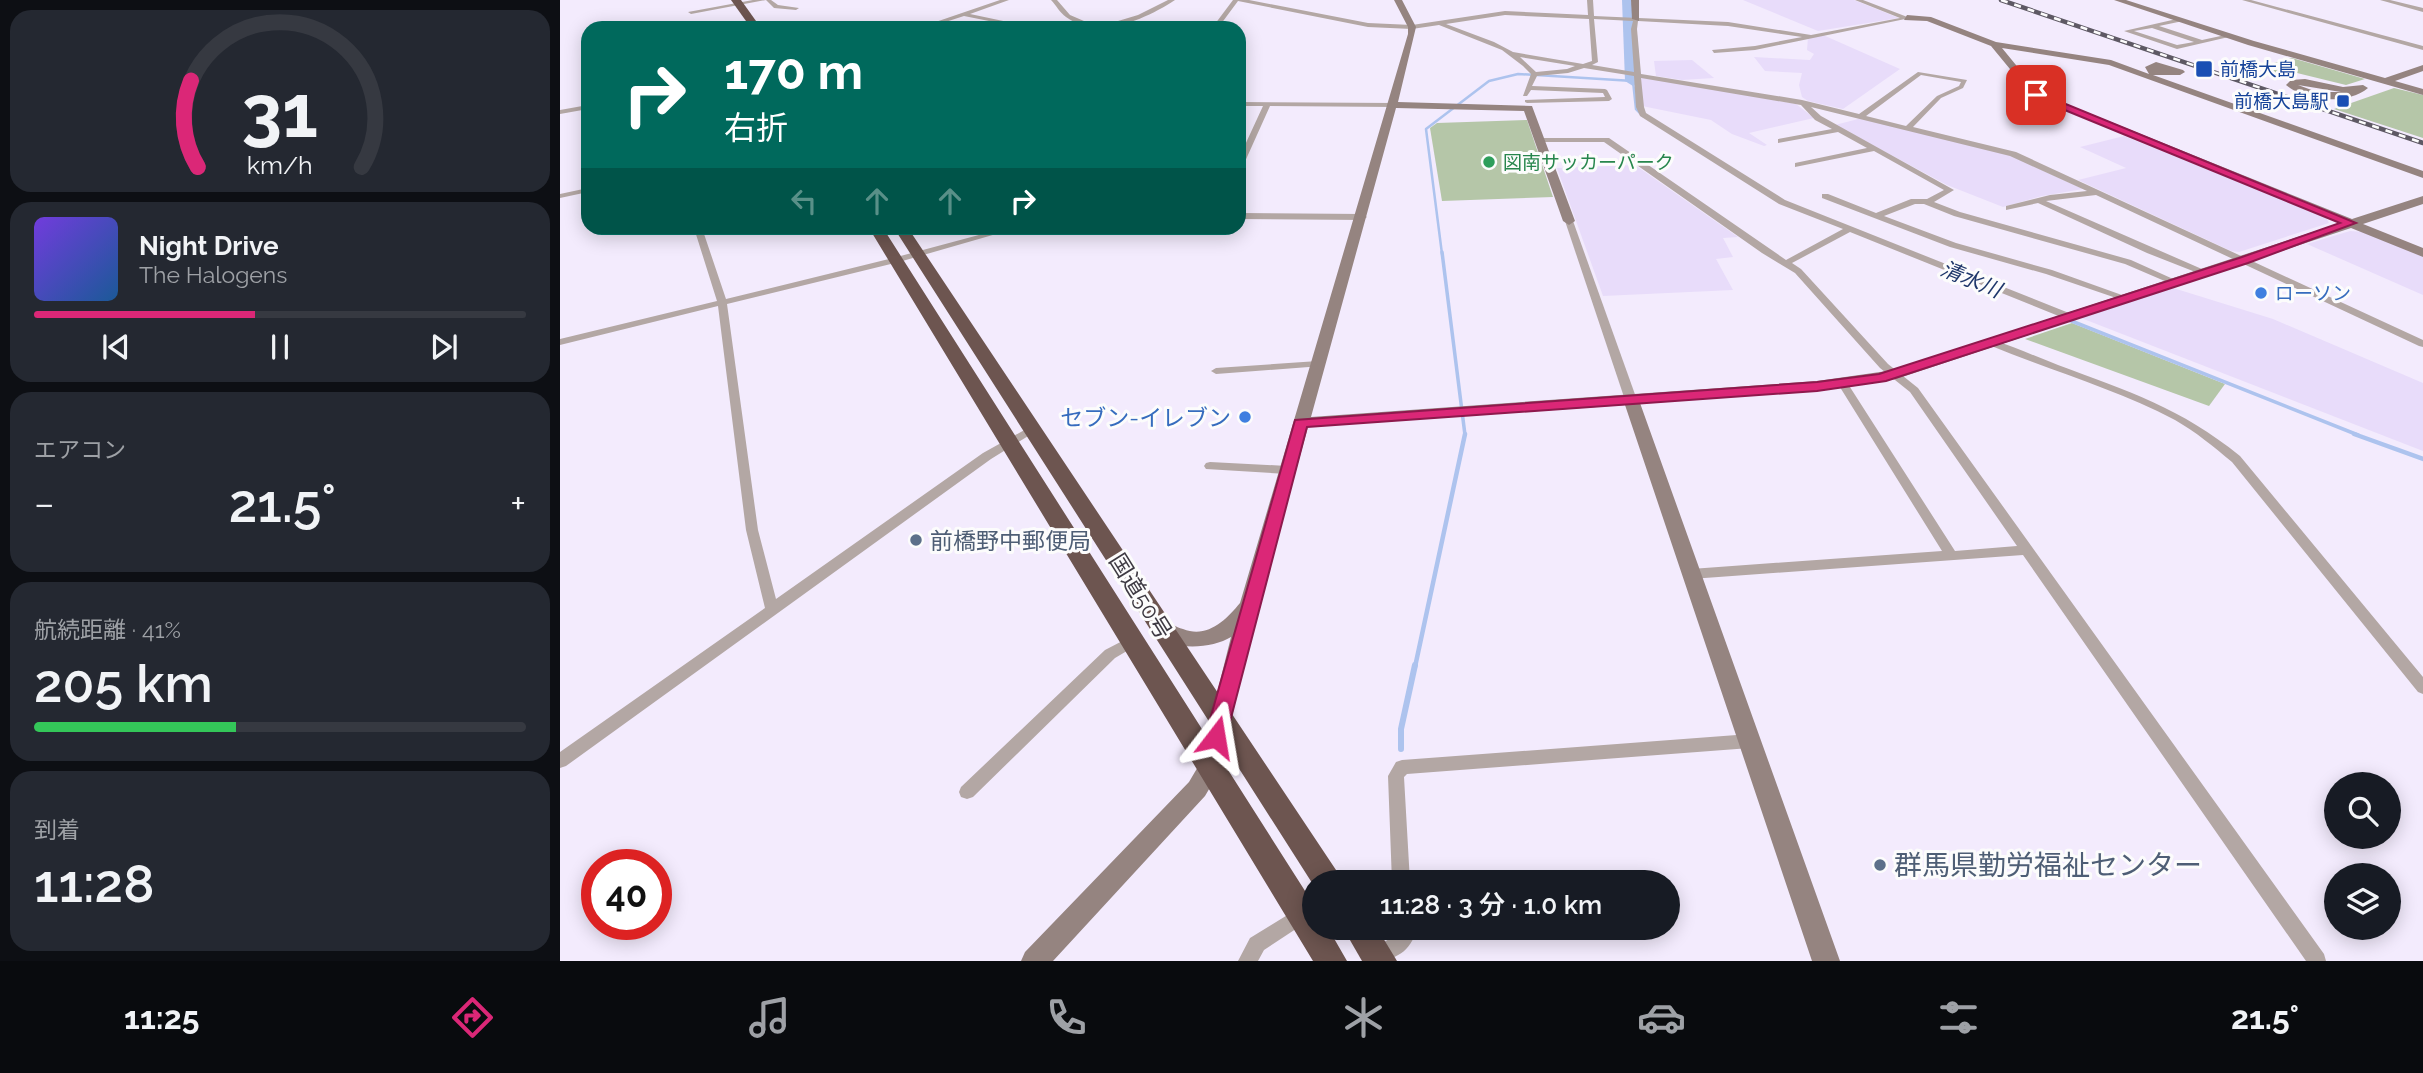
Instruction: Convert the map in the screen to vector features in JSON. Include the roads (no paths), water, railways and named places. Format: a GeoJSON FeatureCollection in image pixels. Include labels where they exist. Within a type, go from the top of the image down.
{"type":"FeatureCollection","features":[{"type":"Feature","properties":{"kind":"highway"},"geometry":{"type":"LineString","coordinates":[[738,2],[751,21]]}},
{"type":"Feature","properties":{"kind":"highway","name":"国道50号"},"geometry":{"type":"LineString","coordinates":[[883,235],[907,257],[1032,430],[1321,870]]}},
{"type":"Feature","properties":{"kind":"highway","name":"国道50号"},"geometry":{"type":"LineString","coordinates":[[902,235],[907,257],[1010,442],[1302,915]]}},
{"type":"Feature","properties":{"kind":"highway","name":"国道50号"},"geometry":{"type":"LineString","coordinates":[[1318,940],[1331,961]]}},
{"type":"Feature","properties":{"kind":"highway"},"geometry":{"type":"LineString","coordinates":[[1367,940],[1379,959]]}},
{"type":"Feature","properties":{"kind":"street"},"geometry":{"type":"LineString","coordinates":[[942,21],[1006,0]]}},
{"type":"Feature","properties":{"kind":"street"},"geometry":{"type":"LineString","coordinates":[[1054,0],[1068,16],[1080,21]]}},
{"type":"Feature","properties":{"kind":"street"},"geometry":{"type":"LineString","coordinates":[[1124,21],[1172,0]]}},
{"type":"Feature","properties":{"kind":"street"},"geometry":{"type":"LineString","coordinates":[[1221,21],[1238,0],[1368,25],[1412,27],[1502,13],[1737,25],[1808,36]]}},
{"type":"Feature","properties":{"kind":"street"},"geometry":{"type":"LineString","coordinates":[[1035,961],[1197,789],[1209,767],[1220,717],[1300,423],[1394,105],[1412,27],[1398,0]]}},
{"type":"Feature","properties":{"kind":"street"},"geometry":{"type":"LineString","coordinates":[[1442,23],[1487,39],[1534,74],[1561,72],[1596,60],[1590,0]]}},
{"type":"Feature","properties":{"kind":"street"},"geometry":{"type":"LineString","coordinates":[[1635,0],[1632,19],[1635,74],[1640,110],[1643,114],[1782,202],[2070,317]]}},
{"type":"Feature","properties":{"kind":"street"},"geometry":{"type":"LineString","coordinates":[[1858,0],[1907,18]]}},
{"type":"Feature","properties":{"kind":"street"},"geometry":{"type":"LineString","coordinates":[[2118,0],[2230,37],[2423,92]]}},
{"type":"Feature","properties":{"kind":"street"},"geometry":{"type":"LineString","coordinates":[[2245,0],[2423,48]]}},
{"type":"Feature","properties":{"kind":"street"},"geometry":{"type":"LineString","coordinates":[[2388,0],[2423,10]]}},
{"type":"Feature","properties":{"kind":"street"},"geometry":{"type":"LineString","coordinates":[[691,12],[738,2],[759,2],[776,7],[796,8]]}},
{"type":"Feature","properties":{"kind":"street"},"geometry":{"type":"LineString","coordinates":[[1500,5],[1502,13]]}},
{"type":"Feature","properties":{"kind":"street"},"geometry":{"type":"LineString","coordinates":[[962,14],[996,21]]}},
{"type":"Feature","properties":{"kind":"street"},"geometry":{"type":"LineString","coordinates":[[1714,51],[1755,48],[1907,18],[1928,19],[1994,44],[2111,62],[2149,73],[2423,175]]}},
{"type":"Feature","properties":{"kind":"street"},"geometry":{"type":"LineString","coordinates":[[2181,20],[2127,31],[2174,47],[2230,37]]}},
{"type":"Feature","properties":{"kind":"street"},"geometry":{"type":"LineString","coordinates":[[2151,26],[2203,42]]}},
{"type":"Feature","properties":{"kind":"street"},"geometry":{"type":"LineString","coordinates":[[1994,44],[2036,95],[2423,253]]}},
{"type":"Feature","properties":{"kind":"street"},"geometry":{"type":"LineString","coordinates":[[1507,53],[1803,102],[2013,154],[2423,344]]}},
{"type":"Feature","properties":{"kind":"street"},"geometry":{"type":"LineString","coordinates":[[2363,88],[2338,89],[2301,82],[2291,85],[2303,91],[2331,95],[2350,94],[2423,68]]}},
{"type":"Feature","properties":{"kind":"street"},"geometry":{"type":"LineString","coordinates":[[1860,117],[1920,73],[1965,81],[1961,87],[1939,97],[1908,128]]}},
{"type":"Feature","properties":{"kind":"street"},"geometry":{"type":"LineString","coordinates":[[1534,74],[1528,88],[1527,105],[1826,961]]}},
{"type":"Feature","properties":{"kind":"street"},"geometry":{"type":"LineString","coordinates":[[1246,104],[1527,105],[1609,99],[1605,91],[1528,88]]}},
{"type":"Feature","properties":{"kind":"street"},"geometry":{"type":"LineString","coordinates":[[1803,102],[1810,113],[1838,130],[1951,190],[1927,202]]}},
{"type":"Feature","properties":{"kind":"street"},"geometry":{"type":"LineString","coordinates":[[1246,151],[1268,104]]}},
{"type":"Feature","properties":{"kind":"street"},"geometry":{"type":"LineString","coordinates":[[560,112],[581,108]]}},
{"type":"Feature","properties":{"kind":"street"},"geometry":{"type":"LineString","coordinates":[[1781,141],[1838,130]]}},
{"type":"Feature","properties":{"kind":"street"},"geometry":{"type":"LineString","coordinates":[[1541,140],[1606,140],[1768,254],[1798,271],[1884,366],[1914,390],[2317,961]]}},
{"type":"Feature","properties":{"kind":"street"},"geometry":{"type":"LineString","coordinates":[[1798,165],[1874,149]]}},
{"type":"Feature","properties":{"kind":"street"},"geometry":{"type":"LineString","coordinates":[[560,195],[581,191]]}},
{"type":"Feature","properties":{"kind":"street"},"geometry":{"type":"LineString","coordinates":[[2009,208],[2038,200],[2096,193]]}},
{"type":"Feature","properties":{"kind":"street"},"geometry":{"type":"LineString","coordinates":[[1825,195],[1952,245],[2049,272],[2128,299]]}},
{"type":"Feature","properties":{"kind":"street"},"geometry":{"type":"LineString","coordinates":[[2038,200],[2150,251],[2206,273]]}},
{"type":"Feature","properties":{"kind":"street"},"geometry":{"type":"LineString","coordinates":[[1300,423],[1843,384],[1896,374],[2423,200]]}},
{"type":"Feature","properties":{"kind":"street"},"geometry":{"type":"LineString","coordinates":[[1875,216],[1914,201],[1927,202],[2128,262],[2177,283]]}},
{"type":"Feature","properties":{"kind":"street"},"geometry":{"type":"LineString","coordinates":[[1246,216],[1362,217]]}},
{"type":"Feature","properties":{"kind":"street"},"geometry":{"type":"LineString","coordinates":[[1786,262],[1850,229]]}},
{"type":"Feature","properties":{"kind":"street"},"geometry":{"type":"LineString","coordinates":[[700,235],[722,302],[752,530],[772,609]]}},
{"type":"Feature","properties":{"kind":"street"},"geometry":{"type":"LineString","coordinates":[[560,342],[987,235]]}},
{"type":"Feature","properties":{"kind":"street"},"geometry":{"type":"LineString","coordinates":[[1993,343],[2145,400],[2217,442],[2248,473],[2423,688]]}},
{"type":"Feature","properties":{"kind":"street"},"geometry":{"type":"LineString","coordinates":[[1216,371],[1318,364]]}},
{"type":"Feature","properties":{"kind":"street"},"geometry":{"type":"LineString","coordinates":[[1843,384],[1951,555]]}},
{"type":"Feature","properties":{"kind":"street"},"geometry":{"type":"LineString","coordinates":[[560,761],[1010,442],[1032,430]]}},
{"type":"Feature","properties":{"kind":"street"},"geometry":{"type":"LineString","coordinates":[[1210,466],[1287,470]]}},
{"type":"Feature","properties":{"kind":"street"},"geometry":{"type":"LineString","coordinates":[[1691,574],[2027,550]]}},
{"type":"Feature","properties":{"kind":"street"},"geometry":{"type":"LineString","coordinates":[[1164,629],[1184,639],[1205,640],[1226,630],[1250,605]]}},
{"type":"Feature","properties":{"kind":"street"},"geometry":{"type":"LineString","coordinates":[[967,792],[1110,654],[1132,641]]}},
{"type":"Feature","properties":{"kind":"street"},"geometry":{"type":"LineString","coordinates":[[1400,870],[1396,776],[1402,767],[1750,741]]}},
{"type":"Feature","properties":{"kind":"street"},"geometry":{"type":"LineString","coordinates":[[1247,961],[1257,944],[1302,915]]}},
{"type":"Feature","properties":{"kind":"street"},"geometry":{"type":"LineString","coordinates":[[1379,959],[1404,940]]}},
{"type":"Feature","properties":{"kind":"waterway","name":"清水川"},"geometry":{"type":"LineString","coordinates":[[1628,0],[1633,81]]}},
{"type":"Feature","properties":{"kind":"waterway"},"geometry":{"type":"LineString","coordinates":[[1442,254],[1426,129],[1489,81],[1518,74],[1633,81],[1636,109],[1643,116]]}},
{"type":"Feature","properties":{"kind":"waterway"},"geometry":{"type":"LineString","coordinates":[[1442,252],[1465,434]]}},
{"type":"Feature","properties":{"kind":"waterway","name":"清水川"},"geometry":{"type":"LineString","coordinates":[[2069,320],[2358,435]]}},
{"type":"Feature","properties":{"kind":"waterway"},"geometry":{"type":"LineString","coordinates":[[1415,667],[1465,434]]}},
{"type":"Feature","properties":{"kind":"waterway","name":"清水川"},"geometry":{"type":"LineString","coordinates":[[2354,434],[2423,459]]}},
{"type":"Feature","properties":{"kind":"waterway"},"geometry":{"type":"LineString","coordinates":[[1401,749],[1401,729],[1415,665]]}},
{"type":"Feature","properties":{"kind":"railway"},"geometry":{"type":"LineString","coordinates":[[2001,0],[2423,143]]}},
{"type":"Feature","properties":{"kind":"place","name":"前橋大島"},"geometry":{"type":"Point","coordinates":[2204,69]}},
{"type":"Feature","properties":{"kind":"place","name":"前橋大島駅"},"geometry":{"type":"Point","coordinates":[2343,101]}},
{"type":"Feature","properties":{"kind":"place","name":"図南サッカーパーク"},"geometry":{"type":"Point","coordinates":[1489,162]}},
{"type":"Feature","properties":{"kind":"place","name":"ローソン"},"geometry":{"type":"Point","coordinates":[2261,293]}},
{"type":"Feature","properties":{"kind":"place","name":"セブン-イレブン"},"geometry":{"type":"Point","coordinates":[1245,417]}},
{"type":"Feature","properties":{"kind":"place","name":"前橋野中郵便局"},"geometry":{"type":"Point","coordinates":[916,540]}},
{"type":"Feature","properties":{"kind":"place","name":"群馬県勤労福祉センター"},"geometry":{"type":"Point","coordinates":[1880,865]}}]}
